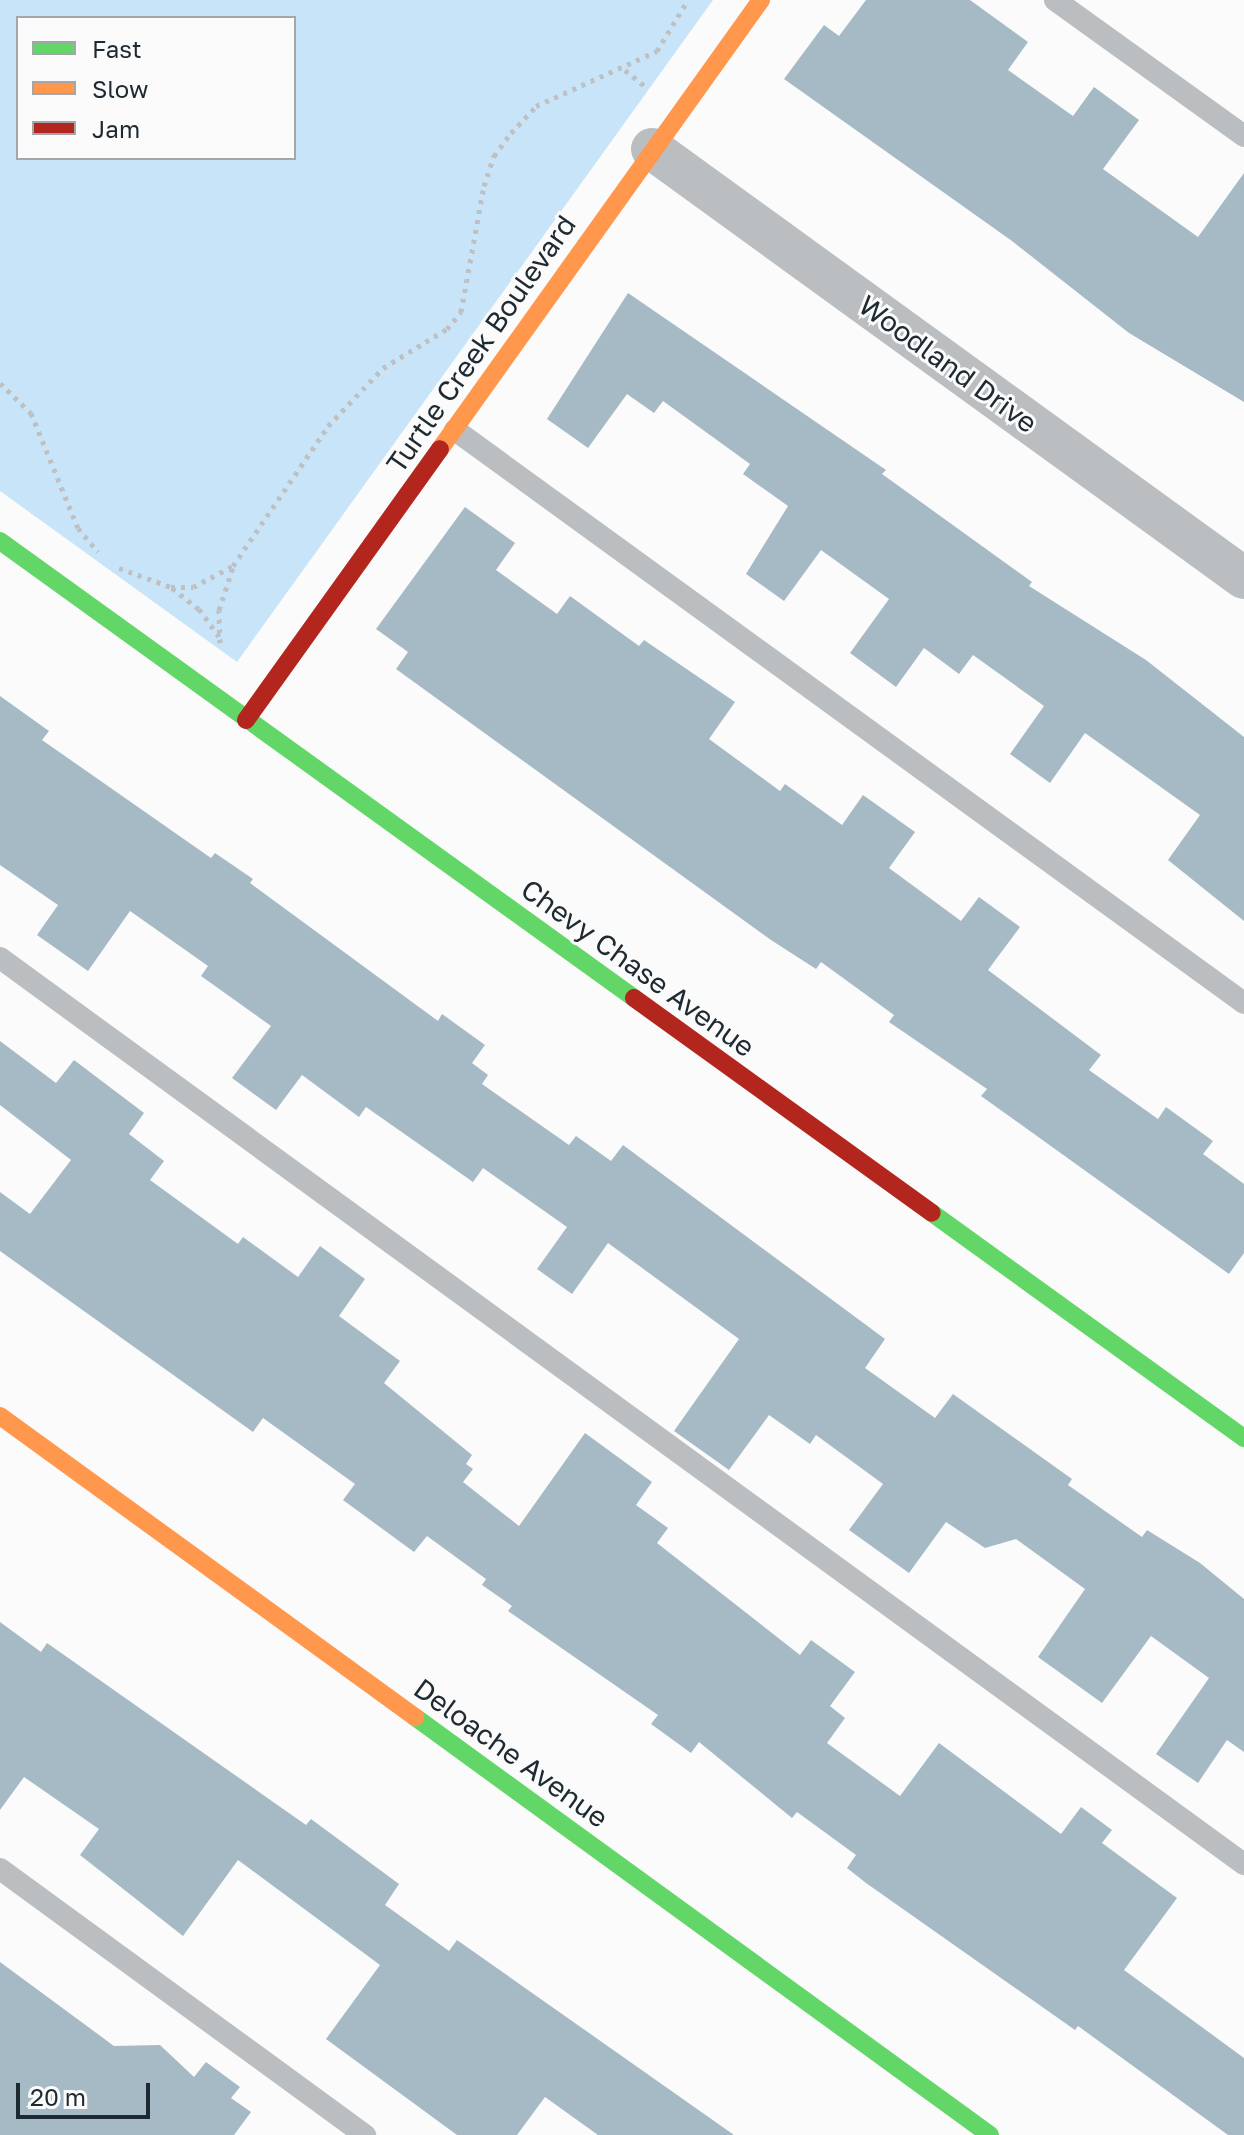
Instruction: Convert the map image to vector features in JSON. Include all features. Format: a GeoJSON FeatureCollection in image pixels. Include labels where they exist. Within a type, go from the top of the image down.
{"type":"FeatureCollection","features":[{"type":"Feature","properties":{"kind":"street","name":"Turtle Creek Boulevard"},"geometry":{"type":"LineString","coordinates":[[246,720],[761,0]]}},
{"type":"Feature","properties":{"kind":"street","name":"Woodland Drive"},"geometry":{"type":"LineString","coordinates":[[652,149],[1244,578]]}},
{"type":"Feature","properties":{"kind":"street","name":"Chevy Chase Avenue"},"geometry":{"type":"LineString","coordinates":[[0,541],[1244,1438]]}},
{"type":"Feature","properties":{"kind":"street","name":"Deloache Avenue"},"geometry":{"type":"LineString","coordinates":[[0,1416],[990,2135]]}},
{"type":"Feature","properties":{"kind":"lane"},"geometry":{"type":"LineString","coordinates":[[1055,0],[1244,136]]}},
{"type":"Feature","properties":{"kind":"lane"},"geometry":{"type":"LineString","coordinates":[[455,430],[1244,1003]]}},
{"type":"Feature","properties":{"kind":"lane"},"geometry":{"type":"LineString","coordinates":[[0,958],[1244,1864]]}},
{"type":"Feature","properties":{"kind":"lane"},"geometry":{"type":"LineString","coordinates":[[0,1869],[365,2135]]}},
{"type":"Feature","properties":{"kind":"path"},"geometry":{"type":"LineString","coordinates":[[221,657],[219,610],[233,566],[328,426],[383,368],[447,329],[461,312],[484,186],[494,156],[536,106],[657,51],[688,0]]}},
{"type":"Feature","properties":{"kind":"path"},"geometry":{"type":"LineString","coordinates":[[0,383],[31,413],[78,528],[97,552],[122,569],[171,587],[199,609],[220,638]]}},
{"type":"Feature","properties":{"kind":"path"},"geometry":{"type":"LineString","coordinates":[[171,587],[204,583],[233,566]]}},
{"type":"Feature","properties":{"kind":"shaded area"},"geometry":{"type":"Polygon","coordinates":[[[0,0],[713,0],[237,662],[0,491],[0,0]]]}},
{"type":"Feature","properties":{"kind":"building"},"geometry":{"type":"Polygon","coordinates":[[[866,0],[970,0],[1028,42],[1008,70],[1073,116],[1094,87],[1139,120],[1103,169],[1198,237],[1244,173],[1244,402],[1129,333],[1012,241],[784,79],[824,25],[839,36],[866,0]]]}},
{"type":"Feature","properties":{"kind":"building"},"geometry":{"type":"Polygon","coordinates":[[[628,293],[886,470],[882,474],[1032,582],[1029,586],[1146,660],[1244,737],[1244,921],[1168,860],[1200,815],[1085,733],[1050,783],[1010,754],[1044,706],[973,655],[959,674],[924,648],[896,687],[850,653],[889,599],[821,550],[784,601],[746,574],[788,506],[743,474],[750,464],[663,401],[654,413],[627,394],[588,448],[547,419],[628,293]]]}},
{"type":"Feature","properties":{"kind":"building"},"geometry":{"type":"Polygon","coordinates":[[[465,507],[515,543],[496,570],[557,614],[570,596],[639,646],[644,640],[735,702],[709,739],[780,791],[785,784],[842,825],[863,795],[915,832],[889,868],[961,921],[979,897],[1020,927],[988,970],[1101,1055],[1089,1070],[1158,1119],[1166,1107],[1213,1141],[1203,1154],[1244,1184],[1244,1253],[1229,1274],[981,1096],[987,1089],[889,1022],[894,1015],[821,962],[816,969],[771,940],[396,669],[408,652],[376,629],[465,507]]]}},
{"type":"Feature","properties":{"kind":"building"},"geometry":{"type":"Polygon","coordinates":[[[0,696],[49,731],[42,740],[211,858],[215,853],[253,879],[250,883],[438,1021],[442,1014],[485,1045],[472,1063],[488,1075],[482,1084],[569,1145],[576,1136],[611,1161],[623,1145],[885,1339],[865,1368],[935,1418],[953,1394],[1072,1479],[1068,1485],[1142,1537],[1147,1530],[1200,1563],[1244,1599],[1244,1752],[1227,1740],[1198,1783],[1156,1754],[1209,1678],[1151,1636],[1102,1703],[1038,1657],[1085,1589],[1016,1539],[985,1548],[946,1522],[909,1573],[849,1530],[883,1484],[816,1435],[810,1444],[769,1415],[729,1470],[674,1431],[739,1339],[608,1243],[572,1294],[537,1269],[567,1227],[483,1168],[473,1182],[366,1107],[359,1117],[302,1075],[276,1110],[232,1078],[271,1026],[201,976],[208,966],[130,911],[88,971],[37,935],[58,905],[0,865],[0,696]]]}},
{"type":"Feature","properties":{"kind":"building"},"geometry":{"type":"Polygon","coordinates":[[[0,1041],[56,1083],[74,1060],[144,1113],[129,1134],[164,1161],[150,1180],[238,1244],[243,1237],[298,1277],[320,1246],[365,1279],[339,1316],[400,1361],[384,1383],[472,1455],[466,1464],[473,1469],[463,1482],[519,1526],[585,1433],[652,1482],[636,1505],[668,1528],[657,1543],[800,1655],[811,1640],[855,1672],[830,1706],[845,1718],[827,1743],[900,1796],[939,1743],[1061,1834],[1081,1807],[1112,1830],[1102,1843],[1177,1898],[1124,1970],[1244,2058],[1244,2135],[1228,2135],[1078,2026],[1075,2030],[866,1883],[847,1868],[856,1855],[797,1812],[792,1818],[699,1742],[691,1753],[651,1724],[658,1715],[508,1611],[512,1606],[482,1585],[486,1579],[427,1536],[414,1552],[343,1500],[355,1484],[263,1418],[253,1432],[0,1251],[0,1192],[30,1214],[71,1160],[0,1105],[0,1041]]]}},
{"type":"Feature","properties":{"kind":"building"},"geometry":{"type":"Polygon","coordinates":[[[0,1622],[41,1652],[47,1643],[306,1825],[311,1819],[399,1884],[385,1905],[449,1951],[457,1940],[734,2135],[598,2135],[545,2097],[517,2135],[457,2135],[326,2039],[380,1965],[238,1860],[183,1936],[80,1855],[99,1829],[24,1777],[0,1810],[0,1622]]]}},
{"type":"Feature","properties":{"kind":"building"},"geometry":{"type":"Polygon","coordinates":[[[0,1962],[114,2046],[160,2045],[194,2077],[206,2062],[240,2087],[231,2098],[251,2112],[234,2135],[0,2135],[0,1962]]]}},
{"type":"Feature","properties":{"kind":"traffic: fast"},"geometry":{"type":"LineString","coordinates":[[0,541],[634,998]]}},
{"type":"Feature","properties":{"kind":"traffic: fast"},"geometry":{"type":"LineString","coordinates":[[932,1213],[1244,1438]]}},
{"type":"Feature","properties":{"kind":"traffic: fast"},"geometry":{"type":"LineString","coordinates":[[415,1717],[990,2135]]}},
{"type":"Feature","properties":{"kind":"traffic: slow"},"geometry":{"type":"LineString","coordinates":[[440,449],[761,0]]}},
{"type":"Feature","properties":{"kind":"traffic: slow"},"geometry":{"type":"LineString","coordinates":[[0,1416],[415,1717]]}},
{"type":"Feature","properties":{"kind":"traffic: jam"},"geometry":{"type":"LineString","coordinates":[[246,720],[440,449]]}},
{"type":"Feature","properties":{"kind":"traffic: jam"},"geometry":{"type":"LineString","coordinates":[[634,998],[932,1213]]}}]}
